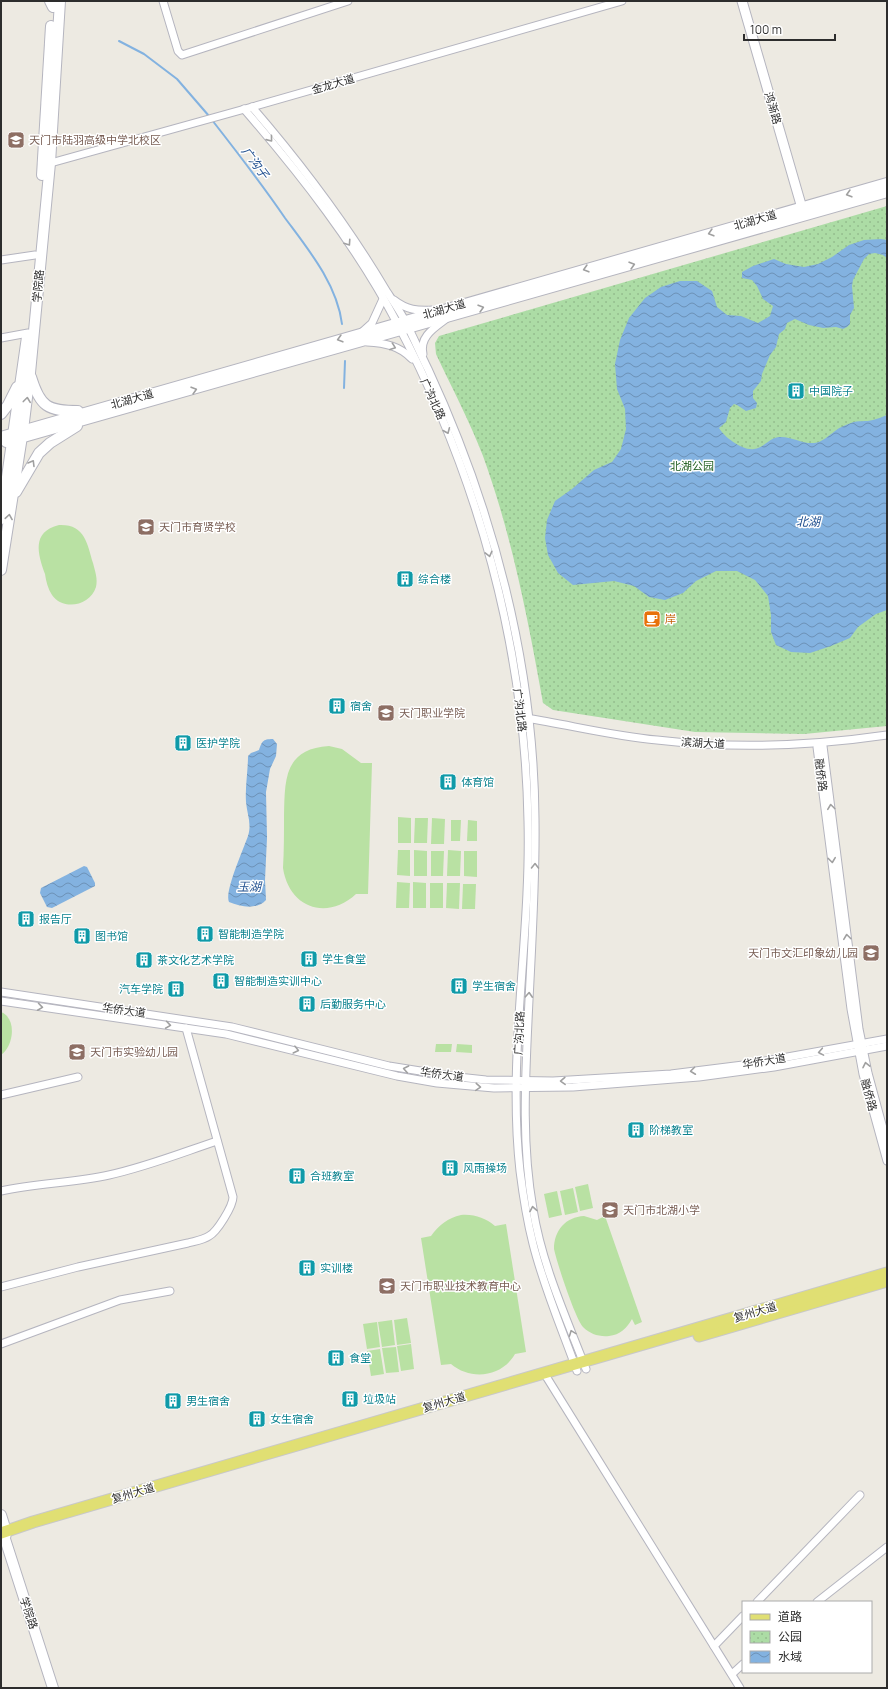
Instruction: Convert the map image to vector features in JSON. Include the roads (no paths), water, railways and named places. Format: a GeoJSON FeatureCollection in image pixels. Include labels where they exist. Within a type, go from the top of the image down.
{"type":"FeatureCollection","features":[{"type":"Feature","properties":{"kind":"main road","name":"学院路"},"geometry":{"type":"LineString","coordinates":[[1,519],[18,435],[26,373],[47,164],[56,3]]}},
{"type":"Feature","properties":{"kind":"main road","name":"学院路"},"geometry":{"type":"LineString","coordinates":[[26,373],[35,255],[47,164]]}},
{"type":"Feature","properties":{"kind":"main road","name":"北湖大道"},"geometry":{"type":"LineString","coordinates":[[803,212],[887,183]]}},
{"type":"Feature","properties":{"kind":"main road","name":"北湖大道"},"geometry":{"type":"LineString","coordinates":[[1,436],[18,435],[803,212],[887,192]]}},
{"type":"Feature","properties":{"kind":"main road"},"geometry":{"type":"LineString","coordinates":[[1,414],[14,395],[26,373]]}},
{"type":"Feature","properties":{"kind":"main road"},"geometry":{"type":"LineString","coordinates":[[26,373],[44,404],[60,411],[90,415]]}},
{"type":"Feature","properties":{"kind":"main road"},"geometry":{"type":"LineString","coordinates":[[6,495],[45,447],[90,415]]}},
{"type":"Feature","properties":{"kind":"main road","name":"北湖大道"},"geometry":{"type":"LineString","coordinates":[[1,444],[18,435]]}},
{"type":"Feature","properties":{"kind":"main road","name":"学院路"},"geometry":{"type":"LineString","coordinates":[[1,570],[6,495]]}},
{"type":"Feature","properties":{"kind":"main road","name":"复州大道"},"geometry":{"type":"LineString","coordinates":[[580,1367],[887,1274]]}},
{"type":"Feature","properties":{"kind":"main road","name":"复州大道"},"geometry":{"type":"LineString","coordinates":[[3,1536],[547,1376],[887,1281]]}},
{"type":"Feature","properties":{"kind":"main road","name":"学院路"},"geometry":{"type":"LineString","coordinates":[[1,1515],[3,1536],[53,1688]]}},
{"type":"Feature","properties":{"kind":"street"},"geometry":{"type":"LineString","coordinates":[[163,1],[178,51],[182,55],[348,1]]}},
{"type":"Feature","properties":{"kind":"street","name":"金龙大道"},"geometry":{"type":"LineString","coordinates":[[47,164],[622,1]]}},
{"type":"Feature","properties":{"kind":"street","name":"鸿渐路"},"geometry":{"type":"LineString","coordinates":[[742,1],[803,212]]}},
{"type":"Feature","properties":{"kind":"street","name":"广沟北路"},"geometry":{"type":"LineString","coordinates":[[252,107],[294,157],[334,211],[366,257],[386,298]]}},
{"type":"Feature","properties":{"kind":"street","name":"广沟北路"},"geometry":{"type":"LineString","coordinates":[[244,109],[310,190],[386,298],[424,362],[464,451],[492,535],[511,612],[535,798],[534,905],[525,1085],[526,1160],[536,1226],[545,1259],[580,1367]]}},
{"type":"Feature","properties":{"kind":"street"},"geometry":{"type":"LineString","coordinates":[[1,260],[35,255]]}},
{"type":"Feature","properties":{"kind":"street"},"geometry":{"type":"LineString","coordinates":[[417,366],[406,353],[393,346],[362,337],[386,298],[409,309],[417,311],[447,313]]}},
{"type":"Feature","properties":{"kind":"street"},"geometry":{"type":"LineString","coordinates":[[424,362],[422,350],[426,337],[447,313]]}},
{"type":"Feature","properties":{"kind":"street","name":"广沟北路"},"geometry":{"type":"LineString","coordinates":[[403,326],[417,366],[452,443],[476,510],[502,607],[525,720],[528,866],[516,1085],[520,1170],[530,1230],[542,1274],[580,1367]]}},
{"type":"Feature","properties":{"kind":"street"},"geometry":{"type":"LineString","coordinates":[[1,338],[28,333]]}},
{"type":"Feature","properties":{"kind":"street","name":"滨湖大道"},"geometry":{"type":"LineString","coordinates":[[525,720],[633,742],[685,747],[743,749],[820,745],[887,739]]}},
{"type":"Feature","properties":{"kind":"street","name":"滨湖大道"},"geometry":{"type":"LineString","coordinates":[[820,745],[887,735]]}},
{"type":"Feature","properties":{"kind":"street","name":"融侨路"},"geometry":{"type":"LineString","coordinates":[[820,745],[860,1048],[869,1096],[887,1161]]}},
{"type":"Feature","properties":{"kind":"street","name":"华侨大道"},"geometry":{"type":"LineString","coordinates":[[1,992],[232,1027],[411,1070],[516,1085]]}},
{"type":"Feature","properties":{"kind":"street","name":"华侨大道"},"geometry":{"type":"LineString","coordinates":[[1,1001],[241,1037],[404,1077],[470,1086],[608,1085],[699,1077],[774,1067],[860,1048],[887,1039]]}},
{"type":"Feature","properties":{"kind":"street"},"geometry":{"type":"LineString","coordinates":[[1,1287],[78,1267],[188,1243],[210,1236],[214,1232],[233,1201],[186,1028]]}},
{"type":"Feature","properties":{"kind":"street","name":"华侨大道"},"geometry":{"type":"LineString","coordinates":[[860,1048],[887,1046]]}},
{"type":"Feature","properties":{"kind":"street","name":"融侨路"},"geometry":{"type":"LineString","coordinates":[[860,1048],[887,1143]]}},
{"type":"Feature","properties":{"kind":"street"},"geometry":{"type":"LineString","coordinates":[[1,1095],[78,1077]]}},
{"type":"Feature","properties":{"kind":"street"},"geometry":{"type":"LineString","coordinates":[[1,1191],[45,1183],[110,1175],[138,1168],[217,1141]]}},
{"type":"Feature","properties":{"kind":"street"},"geometry":{"type":"LineString","coordinates":[[1,1344],[120,1300],[170,1291]]}},
{"type":"Feature","properties":{"kind":"street"},"geometry":{"type":"LineString","coordinates":[[547,1376],[740,1688]]}},
{"type":"Feature","properties":{"kind":"street"},"geometry":{"type":"LineString","coordinates":[[758,1601],[860,1495]]}},
{"type":"Feature","properties":{"kind":"street"},"geometry":{"type":"LineString","coordinates":[[818,1601],[887,1547]]}},
{"type":"Feature","properties":{"kind":"street"},"geometry":{"type":"LineString","coordinates":[[714,1646],[742,1617]]}},
{"type":"Feature","properties":{"kind":"street"},"geometry":{"type":"LineString","coordinates":[[732,1674],[742,1665]]}},
{"type":"Feature","properties":{"kind":"water","name":"北湖"},"geometry":{"type":"Polygon","coordinates":[[[864,240],[887,240],[887,258],[883,255],[875,253],[869,254],[864,259],[853,280],[852,286],[854,308],[850,315],[850,324],[843,329],[836,327],[823,328],[809,325],[795,319],[787,323],[785,329],[779,334],[776,347],[770,355],[762,374],[761,381],[753,391],[753,398],[757,403],[756,408],[746,411],[734,404],[730,408],[726,422],[719,428],[721,432],[739,446],[754,449],[761,447],[772,439],[779,437],[814,443],[825,438],[839,428],[854,422],[873,420],[887,415],[887,610],[876,614],[858,627],[850,638],[810,653],[791,652],[776,645],[771,632],[771,615],[768,596],[755,580],[737,571],[716,571],[696,581],[683,593],[665,600],[649,597],[634,586],[614,581],[573,585],[558,573],[548,555],[545,538],[547,520],[555,501],[594,470],[612,462],[621,449],[626,429],[625,409],[617,389],[615,364],[620,340],[629,318],[645,298],[661,287],[680,281],[697,281],[712,291],[717,307],[727,315],[741,316],[758,323],[770,316],[773,306],[763,299],[757,286],[752,280],[742,278],[742,272],[753,266],[774,259],[786,264],[804,267],[818,264],[832,257],[849,245],[864,240]]]}},
{"type":"Feature","properties":{"kind":"water","name":"玉湖"},"geometry":{"type":"Polygon","coordinates":[[[273,739],[277,744],[276,756],[270,769],[266,792],[266,900],[258,905],[249,907],[229,902],[228,897],[235,870],[249,832],[246,796],[248,756],[259,750],[265,740],[273,739]]]}},
{"type":"Feature","properties":{"kind":"water"},"geometry":{"type":"Polygon","coordinates":[[[84,866],[87,867],[95,886],[52,908],[47,907],[40,893],[41,888],[84,866]]]}},
{"type":"Feature","properties":{"kind":"waterway","name":"广沟子"},"geometry":{"type":"LineString","coordinates":[[119,41],[144,54],[177,79],[209,116]]}},
{"type":"Feature","properties":{"kind":"waterway","name":"广沟子"},"geometry":{"type":"LineString","coordinates":[[212,120],[258,180],[312,255],[328,281],[339,309],[342,324]]}},
{"type":"Feature","properties":{"kind":"waterway","name":"广沟子"},"geometry":{"type":"LineString","coordinates":[[344,388],[345,361]]}},
{"type":"Feature","properties":{"kind":"place","name":"天门市陆羽高级中学北校区"},"geometry":{"type":"Point","coordinates":[16,140]}},
{"type":"Feature","properties":{"kind":"place","name":"中国院子"},"geometry":{"type":"Point","coordinates":[796,391]}},
{"type":"Feature","properties":{"kind":"place","name":"天门市育贤学校"},"geometry":{"type":"Point","coordinates":[146,527]}},
{"type":"Feature","properties":{"kind":"place","name":"综合楼"},"geometry":{"type":"Point","coordinates":[405,579]}},
{"type":"Feature","properties":{"kind":"place","name":"岸"},"geometry":{"type":"Point","coordinates":[652,619]}},
{"type":"Feature","properties":{"kind":"place","name":"宿舍"},"geometry":{"type":"Point","coordinates":[337,706]}},
{"type":"Feature","properties":{"kind":"place","name":"天门职业学院"},"geometry":{"type":"Point","coordinates":[386,713]}},
{"type":"Feature","properties":{"kind":"place","name":"医护学院"},"geometry":{"type":"Point","coordinates":[183,743]}},
{"type":"Feature","properties":{"kind":"place","name":"体育馆"},"geometry":{"type":"Point","coordinates":[448,782]}},
{"type":"Feature","properties":{"kind":"place","name":"报告厅"},"geometry":{"type":"Point","coordinates":[26,919]}},
{"type":"Feature","properties":{"kind":"place","name":"智能制造学院"},"geometry":{"type":"Point","coordinates":[205,934]}},
{"type":"Feature","properties":{"kind":"place","name":"图书馆"},"geometry":{"type":"Point","coordinates":[82,936]}},
{"type":"Feature","properties":{"kind":"place","name":"天门市文汇印象幼儿园"},"geometry":{"type":"Point","coordinates":[871,953]}},
{"type":"Feature","properties":{"kind":"place","name":"学生食堂"},"geometry":{"type":"Point","coordinates":[309,959]}},
{"type":"Feature","properties":{"kind":"place","name":"茶文化艺术学院"},"geometry":{"type":"Point","coordinates":[144,960]}},
{"type":"Feature","properties":{"kind":"place","name":"智能制造实训中心"},"geometry":{"type":"Point","coordinates":[221,981]}},
{"type":"Feature","properties":{"kind":"place","name":"学生宿舍"},"geometry":{"type":"Point","coordinates":[459,986]}},
{"type":"Feature","properties":{"kind":"place","name":"汽车学院"},"geometry":{"type":"Point","coordinates":[176,989]}},
{"type":"Feature","properties":{"kind":"place","name":"后勤服务中心"},"geometry":{"type":"Point","coordinates":[307,1004]}},
{"type":"Feature","properties":{"kind":"place","name":"天门市实验幼儿园"},"geometry":{"type":"Point","coordinates":[77,1052]}},
{"type":"Feature","properties":{"kind":"place","name":"阶梯教室"},"geometry":{"type":"Point","coordinates":[636,1130]}},
{"type":"Feature","properties":{"kind":"place","name":"风雨操场"},"geometry":{"type":"Point","coordinates":[450,1168]}},
{"type":"Feature","properties":{"kind":"place","name":"合班教室"},"geometry":{"type":"Point","coordinates":[297,1176]}},
{"type":"Feature","properties":{"kind":"place","name":"天门市北湖小学"},"geometry":{"type":"Point","coordinates":[610,1210]}},
{"type":"Feature","properties":{"kind":"place","name":"实训楼"},"geometry":{"type":"Point","coordinates":[307,1268]}},
{"type":"Feature","properties":{"kind":"place","name":"天门市职业技术教育中心"},"geometry":{"type":"Point","coordinates":[387,1286]}},
{"type":"Feature","properties":{"kind":"place","name":"食堂"},"geometry":{"type":"Point","coordinates":[336,1358]}},
{"type":"Feature","properties":{"kind":"place","name":"垃圾站"},"geometry":{"type":"Point","coordinates":[350,1399]}},
{"type":"Feature","properties":{"kind":"place","name":"男生宿舍"},"geometry":{"type":"Point","coordinates":[173,1401]}},
{"type":"Feature","properties":{"kind":"place","name":"女生宿舍"},"geometry":{"type":"Point","coordinates":[257,1419]}},
{"type":"Feature","properties":{"kind":"park label","name":"北湖公园"},"geometry":{"type":"Point","coordinates":[692,466]}}]}
